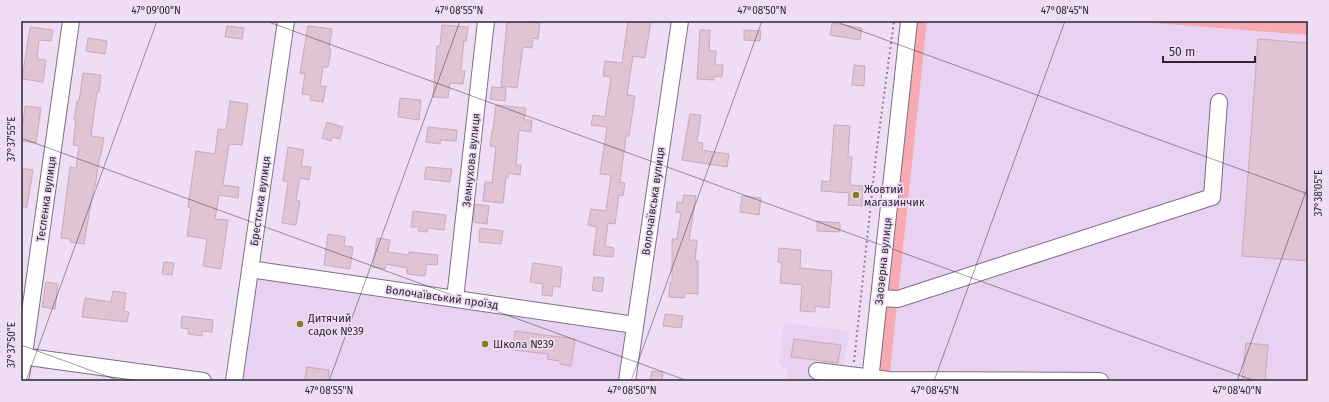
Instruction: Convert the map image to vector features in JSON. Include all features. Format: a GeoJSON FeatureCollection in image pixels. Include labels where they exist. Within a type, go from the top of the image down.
{"type":"FeatureCollection","features":[{"type":"Feature","properties":{"kind":"street","name":"Тесленка вулиця"},"geometry":{"type":"LineString","coordinates":[[21,376],[22,356],[71,21]]}},
{"type":"Feature","properties":{"kind":"street","name":"Брестська вулиця"},"geometry":{"type":"LineString","coordinates":[[234,381],[286,21]]}},
{"type":"Feature","properties":{"kind":"street","name":"Земнухова вулиця"},"geometry":{"type":"LineString","coordinates":[[455,299],[486,21]]}},
{"type":"Feature","properties":{"kind":"street","name":"Волочаївська вулиця"},"geometry":{"type":"LineString","coordinates":[[627,381],[680,21]]}},
{"type":"Feature","properties":{"kind":"street","name":"Заозерна вулиця"},"geometry":{"type":"LineString","coordinates":[[870,380],[909,21]]}},
{"type":"Feature","properties":{"kind":"street"},"geometry":{"type":"LineString","coordinates":[[879,298],[898,299],[1212,197],[1219,102]]}},
{"type":"Feature","properties":{"kind":"street","name":"Волочаївський проїзд"},"geometry":{"type":"LineString","coordinates":[[250,269],[635,325]]}},
{"type":"Feature","properties":{"kind":"street"},"geometry":{"type":"LineString","coordinates":[[22,356],[203,381]]}},
{"type":"Feature","properties":{"kind":"street"},"geometry":{"type":"LineString","coordinates":[[816,371],[870,380],[1100,381]]}},
{"type":"Feature","properties":{"kind":"path"},"geometry":{"type":"LineString","coordinates":[[853,376],[876,155],[894,21]]}},
{"type":"Feature","properties":{"kind":"shaded area"},"geometry":{"type":"Polygon","coordinates":[[[909,21],[927,21],[889,381],[870,381],[909,21]]]}},
{"type":"Feature","properties":{"kind":"shaded area"},"geometry":{"type":"Polygon","coordinates":[[[927,21],[1129,21],[1308,35],[1308,381],[889,381],[927,21]]]}},
{"type":"Feature","properties":{"kind":"shaded area"},"geometry":{"type":"Polygon","coordinates":[[[1129,21],[1308,21],[1308,35],[1129,21]]]}},
{"type":"Feature","properties":{"kind":"shaded area","name":"Школа №39"},"geometry":{"type":"Polygon","coordinates":[[[257,279],[626,333],[619,381],[242,381],[257,279]]]}},
{"type":"Feature","properties":{"kind":"shaded area"},"geometry":{"type":"Polygon","coordinates":[[[784,323],[849,331],[842,381],[786,381],[787,372],[779,362],[784,323]]]}},
{"type":"Feature","properties":{"kind":"building"},"geometry":{"type":"Polygon","coordinates":[[[507,21],[540,23],[538,39],[533,38],[532,48],[523,47],[517,88],[501,86],[507,21]]]}},
{"type":"Feature","properties":{"kind":"building"},"geometry":{"type":"Polygon","coordinates":[[[628,21],[651,21],[645,58],[633,56],[627,95],[635,96],[629,136],[626,136],[620,182],[625,183],[623,196],[619,195],[615,224],[608,223],[605,246],[614,248],[613,257],[593,255],[597,227],[588,225],[591,209],[606,211],[611,175],[600,174],[607,127],[591,125],[593,115],[605,117],[611,77],[603,76],[605,61],[622,63],[628,21]]]}},
{"type":"Feature","properties":{"kind":"building"},"geometry":{"type":"Polygon","coordinates":[[[832,23],[862,28],[860,40],[830,35],[832,23]]]}},
{"type":"Feature","properties":{"kind":"building"},"geometry":{"type":"Polygon","coordinates":[[[442,25],[468,27],[466,41],[464,40],[461,71],[465,71],[463,84],[450,83],[448,98],[433,97],[437,46],[440,46],[442,25]]]}},
{"type":"Feature","properties":{"kind":"building"},"geometry":{"type":"Polygon","coordinates":[[[227,26],[244,28],[242,39],[225,37],[227,26]]]}},
{"type":"Feature","properties":{"kind":"building"},"geometry":{"type":"Polygon","coordinates":[[[308,26],[332,29],[328,67],[323,67],[320,86],[326,86],[323,102],[310,100],[311,95],[302,94],[305,74],[300,73],[308,26]]]}},
{"type":"Feature","properties":{"kind":"building"},"geometry":{"type":"Polygon","coordinates":[[[30,27],[53,30],[51,41],[39,40],[37,59],[46,60],[43,82],[22,79],[30,27]]]}},
{"type":"Feature","properties":{"kind":"building"},"geometry":{"type":"Polygon","coordinates":[[[700,30],[710,30],[709,51],[716,51],[715,65],[723,65],[722,77],[714,76],[714,80],[697,79],[700,30]]]}},
{"type":"Feature","properties":{"kind":"building"},"geometry":{"type":"Polygon","coordinates":[[[744,30],[761,31],[760,41],[744,40],[744,30]]]}},
{"type":"Feature","properties":{"kind":"building"},"geometry":{"type":"Polygon","coordinates":[[[88,38],[107,41],[105,54],[86,51],[88,38]]]}},
{"type":"Feature","properties":{"kind":"building"},"geometry":{"type":"Polygon","coordinates":[[[1258,39],[1308,43],[1308,261],[1242,256],[1258,39]]]}},
{"type":"Feature","properties":{"kind":"building"},"geometry":{"type":"Polygon","coordinates":[[[854,65],[865,66],[864,86],[852,85],[854,65]]]}},
{"type":"Feature","properties":{"kind":"building"},"geometry":{"type":"Polygon","coordinates":[[[83,73],[101,75],[91,136],[104,138],[84,244],[70,242],[71,239],[61,238],[70,167],[76,168],[79,146],[73,145],[76,120],[74,120],[77,101],[79,101],[83,73]]]}},
{"type":"Feature","properties":{"kind":"building"},"geometry":{"type":"Polygon","coordinates":[[[492,87],[506,88],[505,101],[490,99],[492,87]]]}},
{"type":"Feature","properties":{"kind":"building"},"geometry":{"type":"Polygon","coordinates":[[[400,98],[421,100],[419,120],[398,117],[400,98]]]}},
{"type":"Feature","properties":{"kind":"building"},"geometry":{"type":"Polygon","coordinates":[[[230,101],[248,104],[242,145],[229,144],[223,185],[239,187],[238,198],[219,195],[215,219],[228,220],[221,269],[203,266],[207,239],[187,236],[191,208],[188,207],[196,151],[215,154],[218,129],[226,130],[230,101]]]}},
{"type":"Feature","properties":{"kind":"building"},"geometry":{"type":"Polygon","coordinates":[[[496,105],[526,108],[524,120],[532,120],[531,132],[519,130],[516,165],[521,165],[520,175],[508,173],[508,178],[506,177],[503,203],[483,201],[485,182],[492,183],[496,147],[490,146],[496,105]]]}},
{"type":"Feature","properties":{"kind":"building"},"geometry":{"type":"Polygon","coordinates":[[[25,106],[41,108],[36,143],[21,141],[21,123],[23,123],[25,106]]]}},
{"type":"Feature","properties":{"kind":"building"},"geometry":{"type":"Polygon","coordinates":[[[690,114],[701,115],[697,142],[703,143],[702,150],[729,154],[727,167],[682,160],[690,114]]]}},
{"type":"Feature","properties":{"kind":"building"},"geometry":{"type":"Polygon","coordinates":[[[327,122],[343,127],[340,139],[333,137],[331,141],[322,138],[327,122]]]}},
{"type":"Feature","properties":{"kind":"building"},"geometry":{"type":"Polygon","coordinates":[[[834,125],[850,126],[848,157],[852,157],[850,185],[863,186],[862,206],[848,205],[849,193],[821,191],[822,181],[830,182],[834,125]]]}},
{"type":"Feature","properties":{"kind":"building"},"geometry":{"type":"Polygon","coordinates":[[[428,127],[457,130],[456,141],[441,140],[440,144],[426,142],[428,127]]]}},
{"type":"Feature","properties":{"kind":"building"},"geometry":{"type":"Polygon","coordinates":[[[288,147],[304,150],[301,166],[311,167],[309,180],[300,178],[296,200],[300,201],[296,225],[282,223],[288,182],[283,181],[288,147]]]}},
{"type":"Feature","properties":{"kind":"building"},"geometry":{"type":"Polygon","coordinates":[[[426,167],[452,169],[450,182],[424,179],[426,167]]]}},
{"type":"Feature","properties":{"kind":"building"},"geometry":{"type":"Polygon","coordinates":[[[21,168],[33,170],[27,207],[21,207],[21,168]]]}},
{"type":"Feature","properties":{"kind":"building"},"geometry":{"type":"Polygon","coordinates":[[[684,195],[696,196],[689,240],[697,240],[695,261],[698,261],[698,294],[685,293],[684,298],[669,297],[670,282],[672,282],[672,239],[677,239],[681,213],[676,212],[677,202],[682,203],[684,195]]]}},
{"type":"Feature","properties":{"kind":"building"},"geometry":{"type":"Polygon","coordinates":[[[742,196],[761,198],[759,215],[740,212],[742,196]]]}},
{"type":"Feature","properties":{"kind":"building"},"geometry":{"type":"Polygon","coordinates":[[[475,204],[489,206],[487,224],[473,222],[475,204]]]}},
{"type":"Feature","properties":{"kind":"building"},"geometry":{"type":"Polygon","coordinates":[[[413,211],[446,215],[444,230],[428,228],[427,232],[418,231],[419,227],[411,227],[413,211]]]}},
{"type":"Feature","properties":{"kind":"building"},"geometry":{"type":"Polygon","coordinates":[[[817,221],[840,223],[840,232],[817,231],[817,221]]]}},
{"type":"Feature","properties":{"kind":"building"},"geometry":{"type":"Polygon","coordinates":[[[480,228],[503,231],[501,244],[479,242],[480,228]]]}},
{"type":"Feature","properties":{"kind":"building"},"geometry":{"type":"Polygon","coordinates":[[[328,234],[345,237],[344,246],[353,247],[350,269],[324,265],[328,234]]]}},
{"type":"Feature","properties":{"kind":"building"},"geometry":{"type":"Polygon","coordinates":[[[377,238],[390,240],[388,252],[409,255],[409,252],[438,255],[437,265],[427,264],[425,276],[407,274],[407,268],[386,264],[385,269],[373,267],[377,238]]]}},
{"type":"Feature","properties":{"kind":"building"},"geometry":{"type":"Polygon","coordinates":[[[779,248],[801,250],[800,268],[832,271],[829,308],[815,306],[815,312],[800,311],[802,285],[780,283],[782,263],[778,262],[779,248]]]}},
{"type":"Feature","properties":{"kind":"building"},"geometry":{"type":"Polygon","coordinates":[[[164,262],[174,263],[172,275],[162,274],[164,262]]]}},
{"type":"Feature","properties":{"kind":"building"},"geometry":{"type":"Polygon","coordinates":[[[533,263],[562,267],[560,287],[553,286],[552,296],[542,295],[543,284],[530,282],[533,263]]]}},
{"type":"Feature","properties":{"kind":"building"},"geometry":{"type":"Polygon","coordinates":[[[594,277],[604,278],[602,292],[592,290],[594,277]]]}},
{"type":"Feature","properties":{"kind":"building"},"geometry":{"type":"Polygon","coordinates":[[[46,282],[58,284],[55,309],[42,307],[46,282]]]}},
{"type":"Feature","properties":{"kind":"building"},"geometry":{"type":"Polygon","coordinates":[[[113,291],[126,293],[124,311],[129,312],[127,322],[82,317],[85,298],[111,302],[113,291]]]}},
{"type":"Feature","properties":{"kind":"building"},"geometry":{"type":"Polygon","coordinates":[[[665,314],[683,316],[681,328],[663,326],[665,314]]]}},
{"type":"Feature","properties":{"kind":"building"},"geometry":{"type":"Polygon","coordinates":[[[182,316],[213,320],[212,332],[202,331],[202,336],[188,334],[189,329],[181,328],[182,316]]]}},
{"type":"Feature","properties":{"kind":"building"},"geometry":{"type":"Polygon","coordinates":[[[515,331],[575,339],[571,366],[560,364],[560,361],[547,359],[548,354],[513,350],[515,331]]]}},
{"type":"Feature","properties":{"kind":"building"},"geometry":{"type":"Polygon","coordinates":[[[794,339],[841,345],[838,363],[791,357],[794,339]]]}},
{"type":"Feature","properties":{"kind":"building"},"geometry":{"type":"Polygon","coordinates":[[[1246,343],[1268,345],[1265,381],[1242,381],[1246,343]]]}},
{"type":"Feature","properties":{"kind":"building"},"geometry":{"type":"Polygon","coordinates":[[[307,367],[329,370],[328,381],[308,381],[308,379],[305,379],[307,367]]]}},
{"type":"Feature","properties":{"kind":"building"},"geometry":{"type":"Polygon","coordinates":[[[652,371],[663,372],[662,381],[650,381],[652,371]]]}},
{"type":"Feature","properties":{"kind":"place","name":"Жовтий магазинчик"},"geometry":{"type":"Point","coordinates":[856,195]}},
{"type":"Feature","properties":{"kind":"place","name":"Дитячий садок №39"},"geometry":{"type":"Point","coordinates":[300,324]}},
{"type":"Feature","properties":{"kind":"place","name":"Школа №39"},"geometry":{"type":"Point","coordinates":[485,344]}}]}
